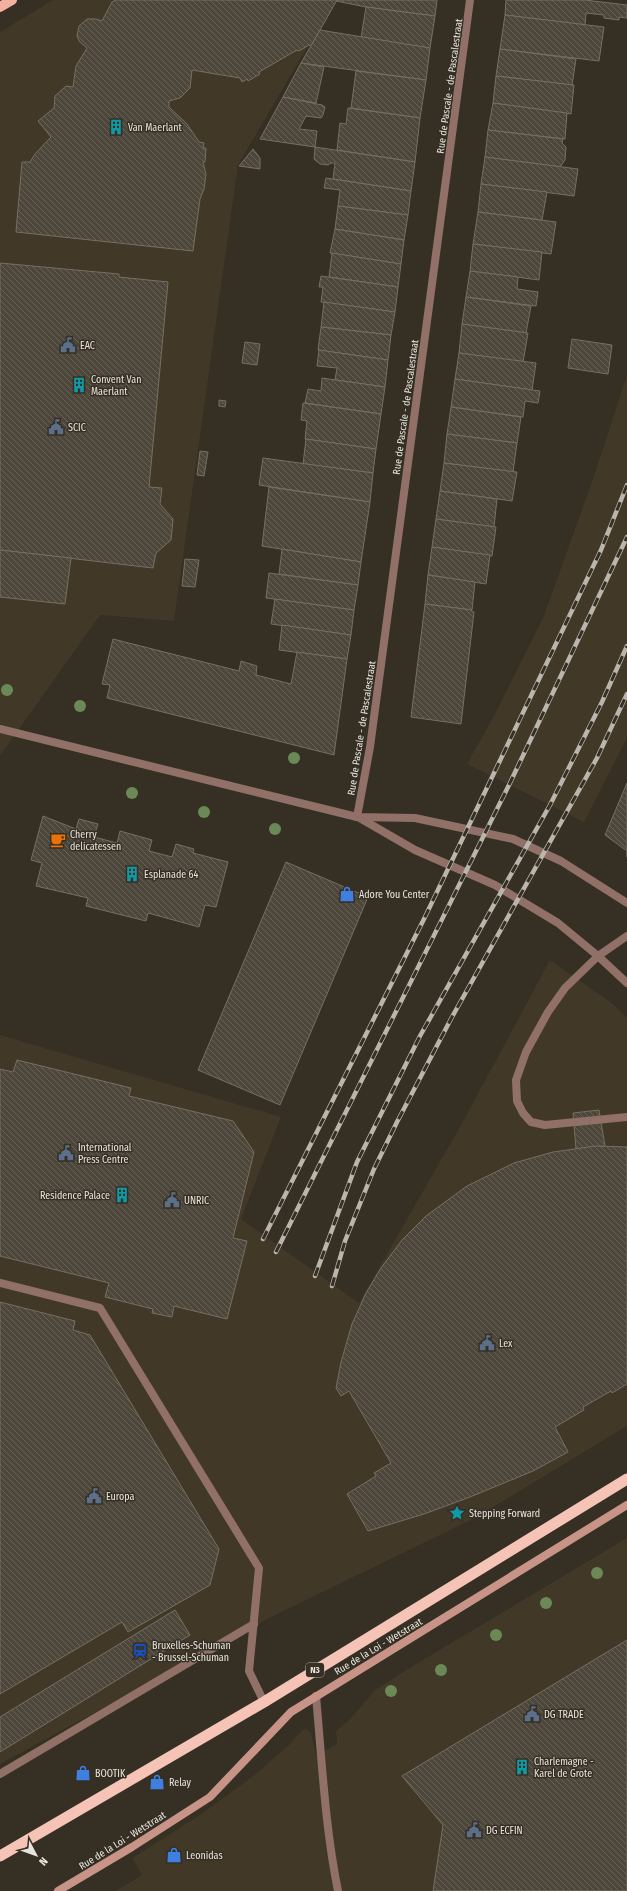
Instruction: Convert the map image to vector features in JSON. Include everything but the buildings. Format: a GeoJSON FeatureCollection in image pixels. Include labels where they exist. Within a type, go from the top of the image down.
{"type":"FeatureCollection","features":[{"type":"Feature","properties":{"kind":"highway","name":"N3"},"geometry":{"type":"LineString","coordinates":[[0,1856],[264,1702],[627,1479]]}},
{"type":"Feature","properties":{"kind":"main road"},"geometry":{"type":"LineString","coordinates":[[0,8],[12,0]]}},
{"type":"Feature","properties":{"kind":"main road","name":"Rue de la Loi - Wetstraat"},"geometry":{"type":"LineString","coordinates":[[58,1891],[132,1847],[210,1797],[291,1712],[627,1505]]}},
{"type":"Feature","properties":{"kind":"street","name":"Rue de Pascale - de Pascalestraat"},"geometry":{"type":"LineString","coordinates":[[357,816],[370,748],[470,0]]}},
{"type":"Feature","properties":{"kind":"street"},"geometry":{"type":"LineString","coordinates":[[0,729],[357,816],[415,818],[514,838],[561,861],[627,903]]}},
{"type":"Feature","properties":{"kind":"street"},"geometry":{"type":"LineString","coordinates":[[357,816],[415,850],[495,885],[558,923],[598,956],[627,983]]}},
{"type":"Feature","properties":{"kind":"street"},"geometry":{"type":"LineString","coordinates":[[627,936],[598,956],[565,988],[548,1012],[526,1052],[516,1080],[517,1101],[523,1113],[532,1122],[545,1124],[627,1117]]}},
{"type":"Feature","properties":{"kind":"street"},"geometry":{"type":"LineString","coordinates":[[0,1283],[100,1308],[259,1568],[249,1671],[264,1702]]}},
{"type":"Feature","properties":{"kind":"street"},"geometry":{"type":"LineString","coordinates":[[0,1774],[254,1624]]}},
{"type":"Feature","properties":{"kind":"street"},"geometry":{"type":"LineString","coordinates":[[316,1696],[334,1870],[338,1891]]}},
{"type":"Feature","properties":{"kind":"shaded area"},"geometry":{"type":"Polygon","coordinates":[[[53,0],[335,0],[238,165],[174,621],[100,615],[0,756],[0,32],[53,0]]]}},
{"type":"Feature","properties":{"kind":"shaded area"},"geometry":{"type":"Polygon","coordinates":[[[627,375],[627,738],[584,822],[467,764],[495,714],[543,618],[592,482],[627,375]]]}},
{"type":"Feature","properties":{"kind":"shaded area"},"geometry":{"type":"Polygon","coordinates":[[[550,960],[612,1003],[627,1018],[627,1426],[475,1518],[269,1618],[0,1764],[0,1035],[281,1117],[241,1219],[359,1303],[461,1125],[550,960]]]}},
{"type":"Feature","properties":{"kind":"shaded area"},"geometry":{"type":"Polygon","coordinates":[[[627,1538],[627,1891],[116,1891],[142,1875],[132,1858],[200,1815],[252,1777],[290,1744],[302,1730],[306,1729],[311,1733],[316,1755],[337,1744],[336,1731],[350,1719],[375,1690],[627,1538]]]}},
{"type":"Feature","properties":{"kind":"railway"},"geometry":{"type":"LineString","coordinates":[[263,1239],[424,919],[601,550],[627,485]]}},
{"type":"Feature","properties":{"kind":"railway"},"geometry":{"type":"LineString","coordinates":[[276,1252],[509,785],[627,537]]}},
{"type":"Feature","properties":{"kind":"railway"},"geometry":{"type":"LineString","coordinates":[[315,1276],[357,1162],[420,1036],[550,805],[602,702],[627,646]]}},
{"type":"Feature","properties":{"kind":"railway"},"geometry":{"type":"LineString","coordinates":[[332,1286],[345,1241],[374,1169],[397,1122],[452,1017],[597,758],[627,694]]}},
{"type":"Feature","properties":{"kind":"place","name":"Van Maerlant"},"geometry":{"type":"Point","coordinates":[116,127]}},
{"type":"Feature","properties":{"kind":"place","name":"EAC"},"geometry":{"type":"Point","coordinates":[68,345]}},
{"type":"Feature","properties":{"kind":"place","name":"Convent Van Maerlant"},"geometry":{"type":"Point","coordinates":[79,385]}},
{"type":"Feature","properties":{"kind":"place","name":"SCIC"},"geometry":{"type":"Point","coordinates":[56,427]}},
{"type":"Feature","properties":{"kind":"place","name":"Cherry delicatessen"},"geometry":{"type":"Point","coordinates":[58,840]}},
{"type":"Feature","properties":{"kind":"place","name":"Esplanade 64"},"geometry":{"type":"Point","coordinates":[132,874]}},
{"type":"Feature","properties":{"kind":"place","name":"Adore You Center"},"geometry":{"type":"Point","coordinates":[347,894]}},
{"type":"Feature","properties":{"kind":"place","name":"International Press Centre"},"geometry":{"type":"Point","coordinates":[66,1153]}},
{"type":"Feature","properties":{"kind":"place","name":"Residence Palace"},"geometry":{"type":"Point","coordinates":[122,1195]}},
{"type":"Feature","properties":{"kind":"place","name":"UNRIC"},"geometry":{"type":"Point","coordinates":[172,1200]}},
{"type":"Feature","properties":{"kind":"place","name":"Lex"},"geometry":{"type":"Point","coordinates":[487,1343]}},
{"type":"Feature","properties":{"kind":"place","name":"Europa"},"geometry":{"type":"Point","coordinates":[94,1496]}},
{"type":"Feature","properties":{"kind":"place","name":"Stepping Forward"},"geometry":{"type":"Point","coordinates":[457,1513]}},
{"type":"Feature","properties":{"kind":"place","name":"Bruxelles-Schuman - Brussel-Schuman"},"geometry":{"type":"Point","coordinates":[140,1651]}},
{"type":"Feature","properties":{"kind":"place","name":"DG TRADE"},"geometry":{"type":"Point","coordinates":[532,1714]}},
{"type":"Feature","properties":{"kind":"place","name":"Charlemagne - Karel de Grote"},"geometry":{"type":"Point","coordinates":[522,1767]}},
{"type":"Feature","properties":{"kind":"place","name":"BOOTIK"},"geometry":{"type":"Point","coordinates":[83,1773]}},
{"type":"Feature","properties":{"kind":"place","name":"Relay"},"geometry":{"type":"Point","coordinates":[157,1782]}},
{"type":"Feature","properties":{"kind":"place","name":"DG ECFIN"},"geometry":{"type":"Point","coordinates":[474,1830]}},
{"type":"Feature","properties":{"kind":"place","name":"Leonidas"},"geometry":{"type":"Point","coordinates":[174,1855]}}]}
